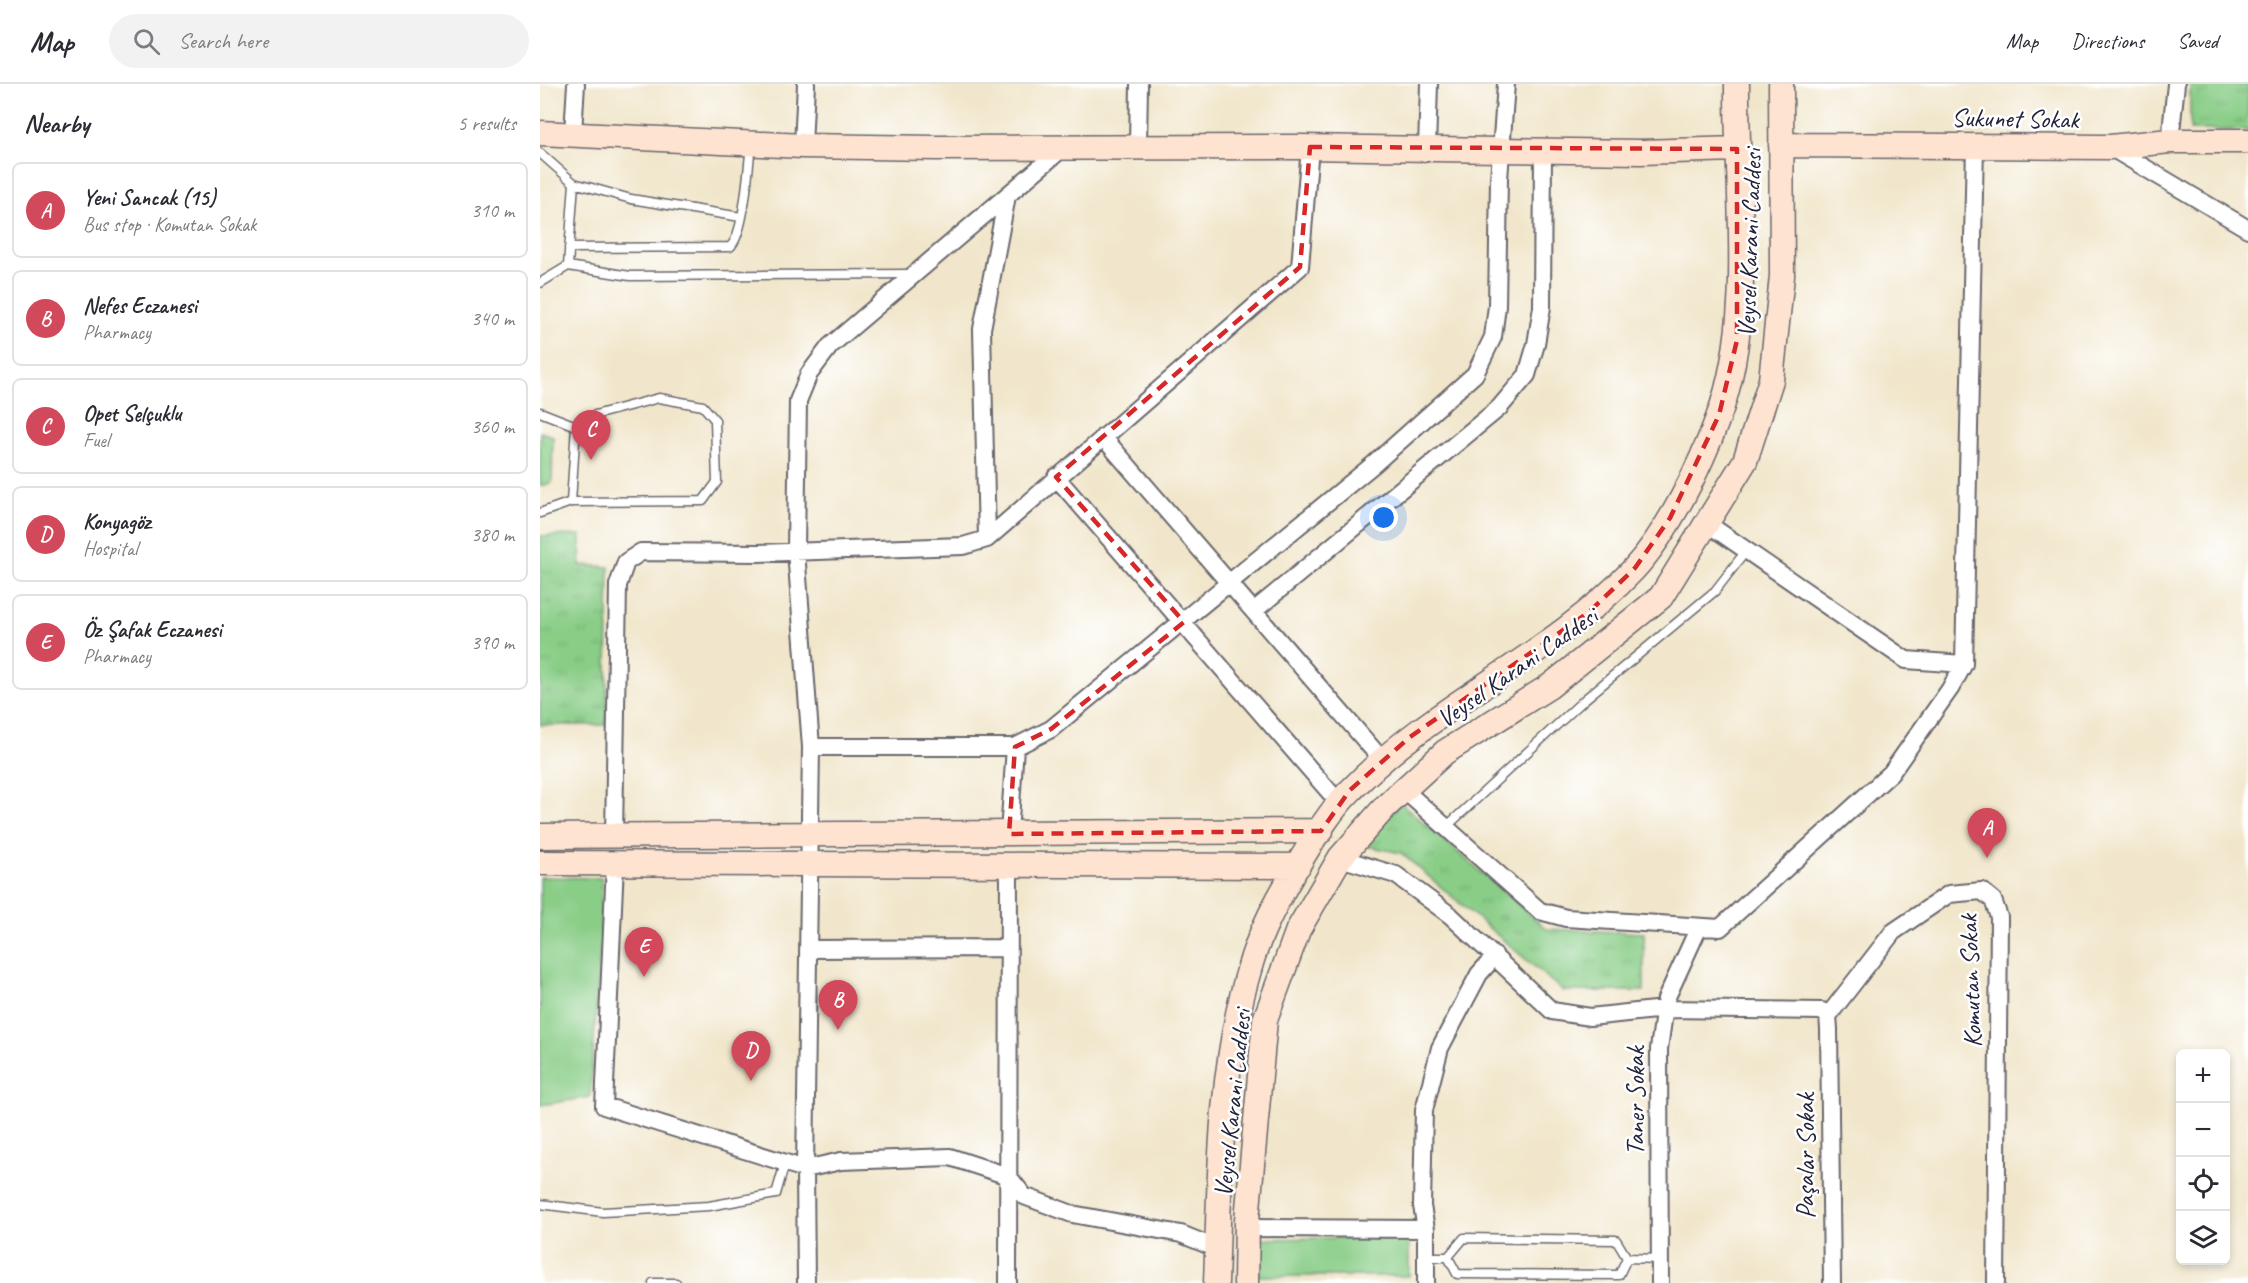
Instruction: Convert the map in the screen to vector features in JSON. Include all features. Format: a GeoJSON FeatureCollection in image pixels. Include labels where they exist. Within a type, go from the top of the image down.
{"type":"FeatureCollection","features":[{"type":"Feature","properties":{"kind":"street"},"geometry":{"type":"LineString","coordinates":[[573,133],[576,84]]}},
{"type":"Feature","properties":{"kind":"street"},"geometry":{"type":"LineString","coordinates":[[803,146],[806,84]]}},
{"type":"Feature","properties":{"kind":"street"},"geometry":{"type":"LineString","coordinates":[[1138,147],[1139,84]]}},
{"type":"Feature","properties":{"kind":"street"},"geometry":{"type":"LineString","coordinates":[[1427,149],[1429,84]]}},
{"type":"Feature","properties":{"kind":"street"},"geometry":{"type":"LineString","coordinates":[[811,747],[1015,747],[1051,729],[1374,464],[1475,374],[1492,337],[1497,306],[1500,150],[1506,84]]}},
{"type":"Feature","properties":{"kind":"street","name":"Veysel Karani Caddesi"},"geometry":{"type":"LineString","coordinates":[[1216,1283],[1223,1114],[1231,1041],[1249,967],[1276,902],[1320,831],[1350,790],[1410,737],[1588,612],[1635,568],[1670,518],[1719,416],[1737,340],[1741,257],[1737,84]]}},
{"type":"Feature","properties":{"kind":"street","name":"Veysel Karani Caddesi"},"geometry":{"type":"LineString","coordinates":[[1246,1283],[1247,1228],[1265,1020],[1298,930],[1341,858],[1385,807],[1445,752],[1550,686],[1661,597],[1745,461],[1771,380],[1782,276],[1781,84]]}},
{"type":"Feature","properties":{"kind":"street"},"geometry":{"type":"LineString","coordinates":[[2170,141],[2176,84]]}},
{"type":"Feature","properties":{"kind":"street"},"geometry":{"type":"LineString","coordinates":[[540,133],[803,146],[1310,147],[1641,152],[1737,149]]}},
{"type":"Feature","properties":{"kind":"street","name":"Sukunet Sokak"},"geometry":{"type":"LineString","coordinates":[[1781,144],[2110,147],[2170,141],[2248,141]]}},
{"type":"Feature","properties":{"kind":"street"},"geometry":{"type":"LineString","coordinates":[[1404,790],[1540,911],[1566,918],[1720,928],[1891,773],[1950,689],[1964,664],[1976,146]]}},
{"type":"Feature","properties":{"kind":"street"},"geometry":{"type":"LineString","coordinates":[[806,1283],[805,1169],[810,864],[808,833],[811,747],[796,551],[798,400],[809,374],[830,346],[1064,147]]}},
{"type":"Feature","properties":{"kind":"street"},"geometry":{"type":"LineString","coordinates":[[614,836],[618,585],[626,562],[641,552],[796,551],[963,546],[987,539],[1009,523],[1056,477],[1300,267],[1310,147]]}},
{"type":"Feature","properties":{"kind":"street"},"geometry":{"type":"LineString","coordinates":[[2110,147],[2248,229]]}},
{"type":"Feature","properties":{"kind":"street"},"geometry":{"type":"LineString","coordinates":[[1255,610],[1499,408],[1527,375],[1542,307],[1543,151]]}},
{"type":"Feature","properties":{"kind":"street"},"geometry":{"type":"LineString","coordinates":[[987,539],[982,329],[1007,196]]}},
{"type":"Feature","properties":{"kind":"street"},"geometry":{"type":"LineString","coordinates":[[1103,437],[1231,582],[1383,761]]}},
{"type":"Feature","properties":{"kind":"street"},"geometry":{"type":"LineString","coordinates":[[1056,477],[1340,804]]}},
{"type":"Feature","properties":{"kind":"street"},"geometry":{"type":"LineString","coordinates":[[1708,524],[1906,660],[1964,664]]}},
{"type":"Feature","properties":{"kind":"street"},"geometry":{"type":"LineString","coordinates":[[1010,834],[1015,747]]}},
{"type":"Feature","properties":{"kind":"street"},"geometry":{"type":"LineString","coordinates":[[540,836],[1320,831]]}},
{"type":"Feature","properties":{"kind":"street"},"geometry":{"type":"LineString","coordinates":[[1341,858],[1396,874],[1450,915],[1552,1011],[1590,1017],[1664,1009],[1801,1009],[1822,1011],[1829,1022]]}},
{"type":"Feature","properties":{"kind":"street"},"geometry":{"type":"LineString","coordinates":[[540,863],[1298,866]]}},
{"type":"Feature","properties":{"kind":"street"},"geometry":{"type":"LineString","coordinates":[[615,864],[604,1106],[805,1169],[840,1161],[950,1156],[1008,1176],[1024,1196],[1072,1214],[1181,1234],[1218,1249]]}},
{"type":"Feature","properties":{"kind":"street"},"geometry":{"type":"LineString","coordinates":[[1008,1283],[1010,865]]}},
{"type":"Feature","properties":{"kind":"street","name":"Komutan Sokak"},"geometry":{"type":"LineString","coordinates":[[1829,1022],[1893,932],[1949,894],[1982,891],[1993,900],[1999,917],[1996,1283]]}},
{"type":"Feature","properties":{"kind":"street","name":"Taner Sokak"},"geometry":{"type":"LineString","coordinates":[[1660,1283],[1659,1049],[1666,999],[1700,927]]}},
{"type":"Feature","properties":{"kind":"street"},"geometry":{"type":"LineString","coordinates":[[809,949],[1009,948]]}},
{"type":"Feature","properties":{"kind":"street"},"geometry":{"type":"LineString","coordinates":[[1426,1283],[1426,1229],[1422,1206],[1424,1110],[1440,1048],[1479,974],[1496,956]]}},
{"type":"Feature","properties":{"kind":"street","name":"Paşalar Sokak"},"geometry":{"type":"LineString","coordinates":[[1829,1022],[1832,1283]]}},
{"type":"Feature","properties":{"kind":"street"},"geometry":{"type":"LineString","coordinates":[[1247,1228],[1426,1229]]}},
{"type":"Feature","properties":{"kind":"lane"},"geometry":{"type":"LineString","coordinates":[[569,248],[730,247],[736,240],[741,217],[752,143]]}},
{"type":"Feature","properties":{"kind":"lane"},"geometry":{"type":"LineString","coordinates":[[540,153],[574,183],[632,199],[741,217]]}},
{"type":"Feature","properties":{"kind":"lane"},"geometry":{"type":"LineString","coordinates":[[568,266],[574,183]]}},
{"type":"Feature","properties":{"kind":"lane"},"geometry":{"type":"LineString","coordinates":[[540,283],[568,266],[630,276],[915,274]]}},
{"type":"Feature","properties":{"kind":"lane"},"geometry":{"type":"LineString","coordinates":[[540,513],[571,502],[703,501],[717,482],[715,420],[703,406],[659,398],[595,415],[576,426]]}},
{"type":"Feature","properties":{"kind":"lane"},"geometry":{"type":"LineString","coordinates":[[540,412],[576,426]]}},
{"type":"Feature","properties":{"kind":"lane"},"geometry":{"type":"LineString","coordinates":[[571,502],[576,426]]}},
{"type":"Feature","properties":{"kind":"lane"},"geometry":{"type":"LineString","coordinates":[[1446,828],[1586,699],[1715,591],[1746,551]]}},
{"type":"Feature","properties":{"kind":"lane"},"geometry":{"type":"LineString","coordinates":[[540,1204],[603,1212],[709,1206],[776,1194],[785,1163]]}},
{"type":"Feature","properties":{"kind":"lane"},"geometry":{"type":"LineString","coordinates":[[1426,1257],[1448,1257],[1464,1238],[1616,1240],[1627,1258]]}},
{"type":"Feature","properties":{"kind":"lane"},"geometry":{"type":"LineString","coordinates":[[1448,1257],[1457,1274],[1619,1275],[1627,1258]]}},
{"type":"Feature","properties":{"kind":"lane"},"geometry":{"type":"LineString","coordinates":[[1627,1258],[1660,1259]]}},
{"type":"Feature","properties":{"kind":"lane"},"geometry":{"type":"LineString","coordinates":[[653,1283],[676,1283]]}},
{"type":"Feature","properties":{"kind":"highlighted area"},"geometry":{"type":"Polygon","coordinates":[[[1310,147],[1737,149],[1737,340],[1719,415],[1670,518],[1635,568],[1589,612],[1410,737],[1350,790],[1321,831],[1009,834],[1015,747],[1051,729],[1184,622],[1056,477],[1300,267],[1310,147]]]}},
{"type":"Feature","properties":{"kind":"green space"},"geometry":{"type":"Polygon","coordinates":[[[2190,84],[2248,84],[2248,130],[2190,130],[2190,84]]]}},
{"type":"Feature","properties":{"kind":"green space"},"geometry":{"type":"Polygon","coordinates":[[[540,432],[553,436],[552,483],[540,486],[540,432]]]}},
{"type":"Feature","properties":{"kind":"green space"},"geometry":{"type":"Polygon","coordinates":[[[581,535],[580,565],[609,567],[606,725],[540,725],[540,536],[581,535]]]}},
{"type":"Feature","properties":{"kind":"green space"},"geometry":{"type":"Polygon","coordinates":[[[1401,803],[1547,929],[1644,933],[1644,991],[1563,991],[1401,853],[1362,845],[1401,803]]]}},
{"type":"Feature","properties":{"kind":"green space"},"geometry":{"type":"Polygon","coordinates":[[[540,877],[602,878],[601,939],[590,1097],[540,1105],[540,877]]]}},
{"type":"Feature","properties":{"kind":"green space"},"geometry":{"type":"Polygon","coordinates":[[[1402,1237],[1409,1246],[1409,1276],[1258,1276],[1260,1239],[1402,1237]]]}},
{"type":"Feature","properties":{"kind":"place","name":"Opet Selçuklu"},"geometry":{"type":"Point","coordinates":[591,460]}},
{"type":"Feature","properties":{"kind":"place","name":"Yeni Sancak (15)"},"geometry":{"type":"Point","coordinates":[1987,858]}},
{"type":"Feature","properties":{"kind":"place","name":"Öz Şafak Eczanesi"},"geometry":{"type":"Point","coordinates":[644,977]}},
{"type":"Feature","properties":{"kind":"place","name":"Nefes Eczanesi"},"geometry":{"type":"Point","coordinates":[838,1030]}},
{"type":"Feature","properties":{"kind":"place","name":"Konyagöz"},"geometry":{"type":"Point","coordinates":[751,1081]}}]}
